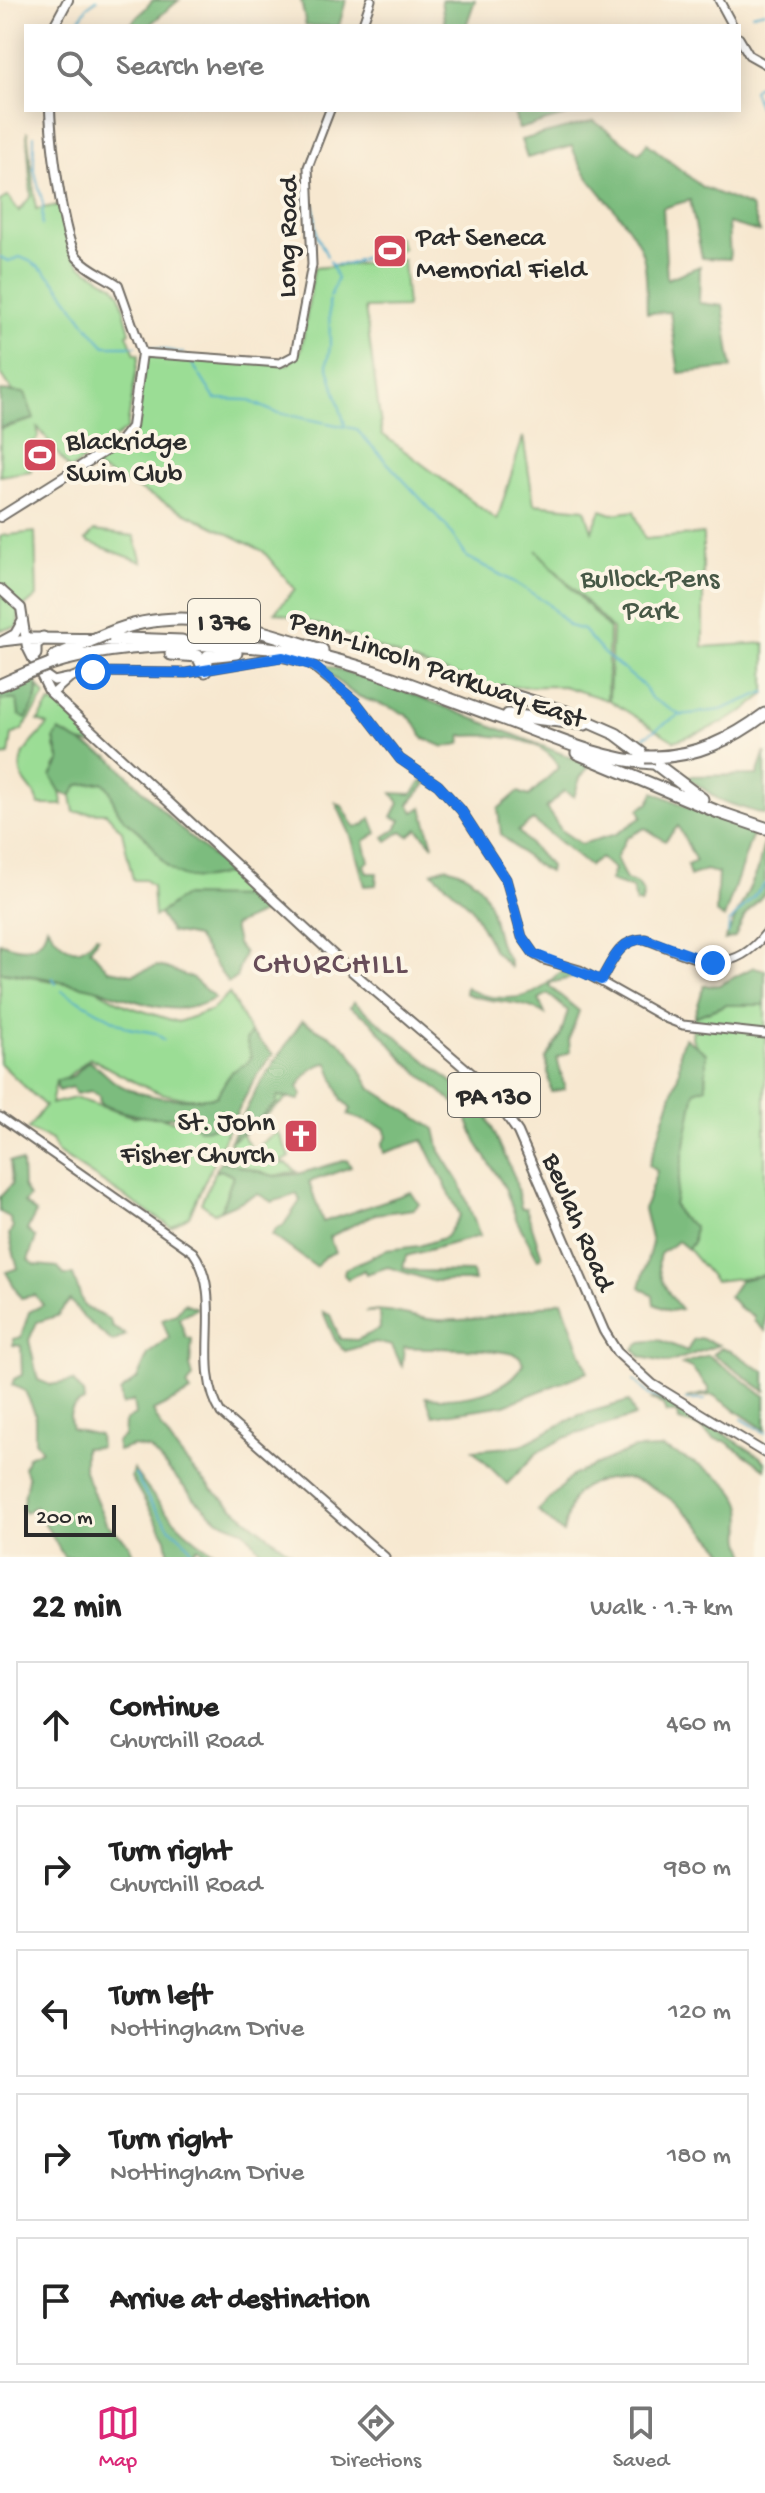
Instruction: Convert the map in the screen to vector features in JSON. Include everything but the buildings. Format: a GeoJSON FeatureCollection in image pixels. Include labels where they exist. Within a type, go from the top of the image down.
{"type":"FeatureCollection","features":[{"type":"Feature","properties":{"kind":"highway","name":"Penn-Lincoln Parkway East"},"geometry":{"type":"LineString","coordinates":[[47,666],[107,634],[152,621],[202,618],[237,624],[339,655],[608,750],[653,760],[707,748],[750,725],[765,712]]}},
{"type":"Feature","properties":{"kind":"highway"},"geometry":{"type":"LineString","coordinates":[[35,654],[35,644],[44,638]]}},
{"type":"Feature","properties":{"kind":"highway"},"geometry":{"type":"LineString","coordinates":[[28,639],[127,639],[272,645],[339,655]]}},
{"type":"Feature","properties":{"kind":"highway"},"geometry":{"type":"LineString","coordinates":[[127,639],[222,647]]}},
{"type":"Feature","properties":{"kind":"highway","name":"Penn-Lincoln Parkway East"},"geometry":{"type":"LineString","coordinates":[[0,683],[27,671],[109,650],[222,647],[283,650],[359,667],[606,756],[653,760],[715,752],[765,723]]}},
{"type":"Feature","properties":{"kind":"highway"},"geometry":{"type":"LineString","coordinates":[[109,650],[197,656],[205,671]]}},
{"type":"Feature","properties":{"kind":"highway"},"geometry":{"type":"LineString","coordinates":[[205,671],[209,656],[283,650]]}},
{"type":"Feature","properties":{"kind":"highway"},"geometry":{"type":"LineString","coordinates":[[501,692],[566,712],[616,734],[697,796],[765,825]]}},
{"type":"Feature","properties":{"kind":"highway"},"geometry":{"type":"LineString","coordinates":[[481,711],[602,763],[765,825]]}},
{"type":"Feature","properties":{"kind":"highway"},"geometry":{"type":"LineString","coordinates":[[508,715],[582,723],[616,734]]}},
{"type":"Feature","properties":{"kind":"main road"},"geometry":{"type":"LineString","coordinates":[[55,24],[68,0]]}},
{"type":"Feature","properties":{"kind":"main road"},"geometry":{"type":"LineString","coordinates":[[0,517],[125,438],[134,417],[141,348],[118,285],[87,267],[72,247],[53,149],[50,112]]}},
{"type":"Feature","properties":{"kind":"main road","name":"Beulah Road"},"geometry":{"type":"LineString","coordinates":[[0,589],[19,604],[34,662],[52,694],[340,961],[486,1086],[518,1132],[604,1331],[617,1352],[652,1384],[765,1453]]}},
{"type":"Feature","properties":{"kind":"main road"},"geometry":{"type":"LineString","coordinates":[[0,642],[15,634],[24,620]]}},
{"type":"Feature","properties":{"kind":"main road","name":"Beulah Road"},"geometry":{"type":"LineString","coordinates":[[28,639],[35,654],[47,666],[52,694]]}},
{"type":"Feature","properties":{"kind":"street"},"geometry":{"type":"LineString","coordinates":[[363,24],[371,0]]}},
{"type":"Feature","properties":{"kind":"street"},"geometry":{"type":"LineString","coordinates":[[719,0],[732,24]]}},
{"type":"Feature","properties":{"kind":"street"},"geometry":{"type":"LineString","coordinates":[[741,41],[750,56],[765,64]]}},
{"type":"Feature","properties":{"kind":"street","name":"Long Road"},"geometry":{"type":"LineString","coordinates":[[141,348],[189,357],[280,363],[295,355],[312,265],[308,167],[329,112]]}},
{"type":"Feature","properties":{"kind":"street"},"geometry":{"type":"LineString","coordinates":[[0,642],[28,639]]}},
{"type":"Feature","properties":{"kind":"street"},"geometry":{"type":"LineString","coordinates":[[47,666],[54,681],[88,672],[205,671],[283,657],[303,660],[323,672],[361,707],[400,759],[438,785],[461,810],[506,879],[522,937],[534,954],[601,980],[665,1018],[683,1025],[765,1034]]}},
{"type":"Feature","properties":{"kind":"street"},"geometry":{"type":"LineString","coordinates":[[52,694],[70,678]]}},
{"type":"Feature","properties":{"kind":"street"},"geometry":{"type":"LineString","coordinates":[[61,686],[62,703]]}},
{"type":"Feature","properties":{"kind":"street"},"geometry":{"type":"LineString","coordinates":[[601,980],[621,947],[633,940],[645,939],[719,963],[747,954],[765,934]]}},
{"type":"Feature","properties":{"kind":"street"},"geometry":{"type":"LineString","coordinates":[[0,1117],[193,1252],[204,1274],[209,1382],[221,1413],[385,1557]]}},
{"type":"Feature","properties":{"kind":"green space"},"geometry":{"type":"Polygon","coordinates":[[[153,0],[179,0],[150,24],[131,24],[153,0]]]}},
{"type":"Feature","properties":{"kind":"green space"},"geometry":{"type":"Polygon","coordinates":[[[301,0],[346,0],[340,24],[306,24],[301,0]]]}},
{"type":"Feature","properties":{"kind":"green space"},"geometry":{"type":"Polygon","coordinates":[[[441,0],[475,0],[467,24],[445,24],[441,0]]]}},
{"type":"Feature","properties":{"kind":"green space"},"geometry":{"type":"Polygon","coordinates":[[[514,112],[579,112],[519,129],[514,112]]]}},
{"type":"Feature","properties":{"kind":"green space"},"geometry":{"type":"Polygon","coordinates":[[[594,121],[639,153],[647,143],[702,187],[751,207],[760,232],[728,223],[730,259],[702,258],[690,200],[663,208],[667,279],[700,266],[699,303],[723,306],[732,368],[679,373],[670,312],[647,313],[646,270],[637,241],[587,175],[572,146],[527,158],[521,140],[594,121]]]}},
{"type":"Feature","properties":{"kind":"green space"},"geometry":{"type":"Polygon","coordinates":[[[27,131],[36,209],[60,205],[70,251],[81,266],[114,286],[120,294],[130,332],[127,334],[135,354],[139,354],[127,429],[70,470],[37,426],[39,437],[27,449],[51,449],[53,460],[30,464],[31,471],[0,476],[0,429],[32,420],[0,372],[0,201],[8,196],[19,211],[31,196],[27,131]]]}},
{"type":"Feature","properties":{"kind":"green space","name":"Pat Seneca Memorial Field"},"geometry":{"type":"Polygon","coordinates":[[[399,238],[403,248],[384,260],[378,242],[399,238]]]}},
{"type":"Feature","properties":{"kind":"green space","name":"Bullock-Pens Park"},"geometry":{"type":"Polygon","coordinates":[[[403,260],[407,307],[365,308],[382,434],[497,520],[523,437],[534,504],[585,509],[592,531],[601,510],[612,514],[634,511],[645,539],[703,534],[703,647],[765,643],[765,694],[755,703],[722,723],[674,741],[609,700],[612,629],[536,550],[609,629],[607,700],[563,686],[495,687],[425,666],[326,627],[275,612],[295,589],[263,551],[89,465],[127,441],[133,432],[147,356],[288,364],[301,350],[314,268],[403,260]]]}},
{"type":"Feature","properties":{"kind":"green space"},"geometry":{"type":"Polygon","coordinates":[[[0,391],[25,393],[34,419],[0,428],[0,391]]]}},
{"type":"Feature","properties":{"kind":"green space"},"geometry":{"type":"Polygon","coordinates":[[[94,531],[134,536],[142,562],[88,542],[86,540],[94,531]]]}},
{"type":"Feature","properties":{"kind":"green space"},"geometry":{"type":"Polygon","coordinates":[[[35,532],[37,596],[19,611],[18,627],[0,630],[0,536],[35,532]]]}},
{"type":"Feature","properties":{"kind":"green space"},"geometry":{"type":"Polygon","coordinates":[[[316,662],[400,689],[590,765],[580,778],[574,797],[564,791],[546,808],[562,831],[581,844],[616,834],[642,817],[639,809],[649,803],[654,792],[702,813],[754,830],[724,918],[716,913],[718,873],[705,870],[690,876],[687,865],[696,861],[678,826],[665,841],[645,828],[626,838],[616,858],[626,880],[638,884],[644,894],[641,904],[636,903],[633,889],[610,881],[614,869],[600,858],[589,866],[533,820],[518,831],[550,866],[549,872],[542,868],[501,834],[498,809],[518,792],[529,796],[559,767],[551,757],[529,743],[502,737],[462,736],[460,744],[444,747],[423,738],[418,727],[404,714],[351,692],[316,662]]]}},
{"type":"Feature","properties":{"kind":"green space"},"geometry":{"type":"Polygon","coordinates":[[[35,675],[38,687],[36,698],[26,719],[19,715],[17,700],[0,700],[0,690],[35,675]]]}},
{"type":"Feature","properties":{"kind":"green space"},"geometry":{"type":"Polygon","coordinates":[[[39,687],[45,696],[22,730],[12,735],[9,755],[0,756],[0,700],[37,700],[39,687]]]}},
{"type":"Feature","properties":{"kind":"green space"},"geometry":{"type":"Polygon","coordinates":[[[50,703],[57,704],[95,740],[92,744],[74,741],[59,731],[55,747],[60,761],[54,767],[63,805],[39,805],[20,770],[23,755],[48,725],[38,721],[50,703]]]}},
{"type":"Feature","properties":{"kind":"green space"},"geometry":{"type":"Polygon","coordinates":[[[59,731],[112,759],[179,827],[230,872],[193,878],[169,868],[146,838],[122,817],[109,788],[103,782],[78,785],[71,796],[61,793],[51,776],[60,761],[54,739],[59,731]]]}},
{"type":"Feature","properties":{"kind":"green space"},"geometry":{"type":"Polygon","coordinates":[[[765,752],[765,815],[721,801],[685,776],[757,775],[765,752]]]}},
{"type":"Feature","properties":{"kind":"green space"},"geometry":{"type":"Polygon","coordinates":[[[422,781],[427,783],[409,804],[414,812],[422,807],[433,846],[418,829],[409,836],[402,831],[387,841],[384,837],[396,829],[401,820],[392,817],[399,803],[392,793],[412,794],[422,781]]]}},
{"type":"Feature","properties":{"kind":"green space"},"geometry":{"type":"Polygon","coordinates":[[[103,782],[109,788],[122,817],[148,840],[169,868],[193,878],[230,872],[257,897],[183,897],[154,917],[152,886],[145,880],[133,880],[122,831],[106,813],[74,812],[71,796],[78,785],[103,782]]]}},
{"type":"Feature","properties":{"kind":"green space"},"geometry":{"type":"Polygon","coordinates":[[[336,803],[342,806],[355,827],[364,825],[371,818],[377,833],[364,841],[369,861],[364,865],[367,873],[377,873],[376,885],[365,886],[351,836],[336,803]]]}},
{"type":"Feature","properties":{"kind":"green space"},"geometry":{"type":"Polygon","coordinates":[[[765,837],[765,893],[745,915],[735,937],[725,940],[758,870],[765,837]]]}},
{"type":"Feature","properties":{"kind":"green space"},"geometry":{"type":"Polygon","coordinates":[[[446,867],[472,879],[486,896],[500,945],[510,967],[494,951],[471,907],[432,872],[446,867]]]}},
{"type":"Feature","properties":{"kind":"green space"},"geometry":{"type":"Polygon","coordinates":[[[183,896],[257,897],[269,910],[233,926],[237,944],[244,953],[236,978],[228,983],[196,937],[171,932],[159,914],[183,896]]]}},
{"type":"Feature","properties":{"kind":"green space"},"geometry":{"type":"Polygon","coordinates":[[[47,926],[68,948],[82,948],[96,936],[99,937],[90,949],[108,970],[133,974],[157,966],[166,968],[192,978],[215,998],[200,1005],[169,1008],[68,983],[0,972],[0,942],[23,948],[35,945],[47,926]]]}},
{"type":"Feature","properties":{"kind":"green space"},"geometry":{"type":"Polygon","coordinates":[[[754,967],[765,970],[765,1005],[725,1005],[694,1017],[704,986],[719,985],[754,967]]]}},
{"type":"Feature","properties":{"kind":"green space"},"geometry":{"type":"Polygon","coordinates":[[[0,972],[94,988],[127,1006],[178,1022],[212,1010],[229,993],[251,1034],[246,1040],[251,1056],[247,1063],[231,1072],[217,1097],[165,1094],[136,1083],[90,1058],[67,1077],[56,1081],[51,1104],[75,1098],[134,1117],[155,1115],[172,1121],[187,1116],[199,1129],[230,1126],[189,1216],[171,1227],[57,1152],[52,1140],[28,1129],[45,1106],[0,1063],[0,972]]]}},
{"type":"Feature","properties":{"kind":"green space"},"geometry":{"type":"Polygon","coordinates":[[[561,972],[579,976],[550,983],[550,987],[579,1011],[569,1039],[570,1052],[557,1058],[565,1089],[551,1092],[546,1059],[560,1037],[568,1011],[548,994],[539,999],[545,1014],[526,1006],[465,993],[466,987],[494,997],[524,996],[542,988],[561,972]]]}},
{"type":"Feature","properties":{"kind":"green space"},"geometry":{"type":"Polygon","coordinates":[[[354,1002],[463,1091],[471,1104],[478,1104],[486,1094],[498,1110],[488,1119],[515,1178],[521,1208],[526,1208],[542,1257],[538,1259],[517,1221],[505,1188],[477,1143],[464,1111],[406,1062],[370,1020],[350,1007],[354,1002]]]}},
{"type":"Feature","properties":{"kind":"green space"},"geometry":{"type":"Polygon","coordinates":[[[725,1005],[765,1005],[765,1275],[715,1281],[688,1249],[693,1242],[674,1205],[698,1049],[692,1038],[694,1017],[725,1005]]]}},
{"type":"Feature","properties":{"kind":"green space"},"geometry":{"type":"Polygon","coordinates":[[[302,1021],[339,1041],[351,1053],[371,1088],[435,1129],[440,1151],[460,1183],[480,1236],[406,1256],[403,1268],[472,1272],[474,1281],[432,1281],[388,1267],[366,1274],[364,1270],[348,1279],[344,1275],[345,1269],[386,1250],[419,1246],[446,1237],[460,1215],[423,1140],[384,1153],[382,1144],[387,1137],[384,1128],[348,1115],[351,1109],[342,1100],[328,1063],[314,1068],[304,1078],[298,1087],[302,1095],[299,1100],[277,1096],[276,1104],[230,1142],[256,1090],[302,1021]]]}},
{"type":"Feature","properties":{"kind":"green space"},"geometry":{"type":"Polygon","coordinates":[[[251,1033],[273,1054],[254,1080],[230,1126],[199,1129],[187,1116],[134,1115],[100,1104],[99,1096],[91,1091],[76,1094],[72,1087],[58,1091],[56,1081],[73,1076],[88,1061],[112,1080],[135,1092],[177,1099],[216,1097],[231,1072],[247,1063],[251,1056],[246,1040],[251,1033]]]}},
{"type":"Feature","properties":{"kind":"green space"},"geometry":{"type":"Polygon","coordinates":[[[685,1038],[706,1053],[706,1087],[695,1091],[674,1205],[680,1217],[694,1226],[693,1242],[688,1249],[678,1241],[660,1254],[659,1269],[664,1283],[681,1309],[670,1311],[654,1304],[653,1296],[640,1287],[652,1243],[644,1209],[657,1171],[649,1165],[679,1072],[680,1048],[685,1038]]]}},
{"type":"Feature","properties":{"kind":"green space"},"geometry":{"type":"Polygon","coordinates":[[[290,1096],[242,1135],[251,1147],[235,1150],[230,1142],[276,1104],[276,1097],[290,1096]]]}},
{"type":"Feature","properties":{"kind":"green space"},"geometry":{"type":"Polygon","coordinates":[[[278,1132],[290,1157],[282,1162],[264,1159],[257,1147],[278,1132]]]}},
{"type":"Feature","properties":{"kind":"green space"},"geometry":{"type":"Polygon","coordinates":[[[226,1154],[287,1164],[297,1172],[274,1176],[221,1161],[226,1154]]]}},
{"type":"Feature","properties":{"kind":"green space"},"geometry":{"type":"Polygon","coordinates":[[[347,1160],[351,1167],[309,1182],[323,1222],[411,1192],[419,1204],[414,1209],[375,1214],[329,1237],[335,1252],[324,1257],[316,1267],[272,1235],[283,1226],[300,1201],[297,1194],[272,1202],[258,1194],[221,1210],[233,1176],[221,1170],[215,1172],[221,1161],[274,1176],[298,1174],[347,1160]]]}},
{"type":"Feature","properties":{"kind":"green space"},"geometry":{"type":"Polygon","coordinates":[[[10,1161],[22,1162],[23,1187],[29,1197],[24,1203],[36,1213],[27,1230],[36,1238],[28,1260],[36,1265],[58,1267],[64,1275],[73,1275],[84,1306],[110,1320],[112,1327],[126,1335],[113,1342],[84,1318],[70,1300],[57,1316],[37,1322],[29,1340],[38,1380],[50,1385],[73,1381],[83,1393],[84,1401],[71,1412],[72,1429],[99,1435],[100,1447],[84,1448],[84,1471],[106,1523],[129,1544],[134,1557],[64,1557],[35,1506],[25,1513],[22,1508],[28,1478],[24,1467],[28,1456],[42,1450],[35,1441],[35,1413],[25,1391],[12,1385],[14,1379],[22,1375],[21,1346],[13,1345],[13,1339],[21,1337],[29,1312],[43,1305],[35,1295],[21,1298],[6,1272],[18,1268],[9,1235],[13,1227],[9,1217],[0,1212],[0,1197],[12,1184],[10,1161]]]}},
{"type":"Feature","properties":{"kind":"green space"},"geometry":{"type":"Polygon","coordinates":[[[221,1170],[233,1176],[221,1210],[214,1213],[201,1203],[215,1172],[221,1170]]]}},
{"type":"Feature","properties":{"kind":"green space"},"geometry":{"type":"Polygon","coordinates":[[[765,1275],[765,1331],[754,1321],[754,1316],[741,1310],[729,1296],[740,1280],[765,1275]]]}},
{"type":"Feature","properties":{"kind":"green space"},"geometry":{"type":"Polygon","coordinates":[[[562,1301],[588,1372],[505,1405],[433,1416],[426,1397],[466,1396],[494,1389],[516,1374],[523,1363],[520,1357],[485,1350],[404,1347],[402,1366],[392,1346],[375,1342],[345,1351],[335,1340],[323,1312],[330,1315],[340,1339],[357,1340],[380,1329],[379,1311],[428,1319],[470,1319],[562,1301]]]}},
{"type":"Feature","properties":{"kind":"green space"},"geometry":{"type":"Polygon","coordinates":[[[184,1303],[197,1308],[179,1318],[186,1337],[192,1339],[190,1366],[193,1377],[187,1386],[191,1392],[153,1411],[180,1455],[197,1474],[235,1509],[297,1557],[265,1557],[245,1531],[218,1520],[194,1498],[150,1449],[133,1446],[118,1451],[116,1442],[124,1436],[125,1421],[135,1415],[133,1401],[122,1405],[120,1392],[137,1379],[148,1354],[169,1338],[162,1319],[176,1314],[184,1303]]]}},
{"type":"Feature","properties":{"kind":"green space"},"geometry":{"type":"Polygon","coordinates":[[[700,1338],[719,1345],[668,1363],[641,1357],[634,1349],[641,1342],[660,1340],[687,1351],[693,1340],[700,1338]]]}},
{"type":"Feature","properties":{"kind":"green space"},"geometry":{"type":"Polygon","coordinates":[[[721,1348],[765,1371],[765,1391],[713,1354],[721,1348]]]}},
{"type":"Feature","properties":{"kind":"green space"},"geometry":{"type":"Polygon","coordinates":[[[708,1355],[765,1396],[765,1430],[713,1395],[686,1398],[709,1393],[709,1389],[692,1368],[682,1364],[708,1355]]]}},
{"type":"Feature","properties":{"kind":"green space"},"geometry":{"type":"Polygon","coordinates":[[[650,1399],[674,1402],[759,1456],[765,1462],[765,1469],[725,1441],[713,1439],[700,1427],[679,1421],[678,1413],[667,1413],[664,1405],[650,1399]]]}},
{"type":"Feature","properties":{"kind":"green space"},"geometry":{"type":"Polygon","coordinates":[[[629,1401],[635,1416],[564,1438],[537,1453],[507,1484],[473,1450],[520,1446],[579,1415],[629,1401]]]}},
{"type":"Feature","properties":{"kind":"green space"},"geometry":{"type":"Polygon","coordinates":[[[662,1448],[709,1470],[738,1497],[742,1508],[741,1537],[748,1557],[730,1557],[688,1514],[655,1489],[638,1481],[619,1478],[599,1481],[581,1489],[572,1501],[563,1533],[538,1511],[573,1475],[633,1449],[662,1448]]]}},
{"type":"Feature","properties":{"kind":"green space"},"geometry":{"type":"Polygon","coordinates":[[[133,1469],[173,1519],[223,1557],[209,1557],[198,1547],[194,1550],[196,1557],[169,1557],[166,1538],[131,1477],[133,1469]]]}},
{"type":"Feature","properties":{"kind":"waterway"},"geometry":{"type":"LineString","coordinates":[[77,24],[87,7],[97,0]]}},
{"type":"Feature","properties":{"kind":"waterway"},"geometry":{"type":"LineString","coordinates":[[752,14],[765,11]]}},
{"type":"Feature","properties":{"kind":"waterway"},"geometry":{"type":"LineString","coordinates":[[759,108],[753,90],[765,80]]}},
{"type":"Feature","properties":{"kind":"waterway"},"geometry":{"type":"LineString","coordinates":[[34,136],[34,168],[43,204],[42,225]]}},
{"type":"Feature","properties":{"kind":"waterway"},"geometry":{"type":"LineString","coordinates":[[314,205],[317,235],[327,256]]}},
{"type":"Feature","properties":{"kind":"waterway"},"geometry":{"type":"LineString","coordinates":[[0,257],[9,261],[20,257],[46,273],[105,346],[136,346]]}},
{"type":"Feature","properties":{"kind":"waterway"},"geometry":{"type":"LineString","coordinates":[[331,265],[349,264],[367,257]]}},
{"type":"Feature","properties":{"kind":"waterway"},"geometry":{"type":"LineString","coordinates":[[330,261],[337,279],[330,297]]}},
{"type":"Feature","properties":{"kind":"waterway"},"geometry":{"type":"LineString","coordinates":[[329,300],[330,346],[327,364],[345,425]]}},
{"type":"Feature","properties":{"kind":"waterway"},"geometry":{"type":"LineString","coordinates":[[143,346],[183,353]]}},
{"type":"Feature","properties":{"kind":"waterway"},"geometry":{"type":"LineString","coordinates":[[190,360],[215,399],[247,400],[274,412],[356,429],[447,527],[467,557],[547,603],[569,626],[583,630],[604,654],[644,686],[651,698],[682,716]]}},
{"type":"Feature","properties":{"kind":"waterway"},"geometry":{"type":"LineString","coordinates":[[680,715],[721,710],[765,692]]}},
{"type":"Feature","properties":{"kind":"waterway"},"geometry":{"type":"LineString","coordinates":[[637,741],[679,715]]}},
{"type":"Feature","properties":{"kind":"waterway"},"geometry":{"type":"LineString","coordinates":[[240,882],[250,895]]}},
{"type":"Feature","properties":{"kind":"waterway"},"geometry":{"type":"LineString","coordinates":[[728,934],[729,923],[765,884]]}},
{"type":"Feature","properties":{"kind":"waterway"},"geometry":{"type":"LineString","coordinates":[[53,978],[56,984]]}},
{"type":"Feature","properties":{"kind":"waterway"},"geometry":{"type":"LineString","coordinates":[[62,991],[128,1028],[156,1033],[164,1040]]}},
{"type":"Feature","properties":{"kind":"waterway"},"geometry":{"type":"LineString","coordinates":[[634,1380],[649,1395],[673,1401]]}},
{"type":"Feature","properties":{"kind":"waterway"},"geometry":{"type":"LineString","coordinates":[[686,1400],[705,1400]]}},
{"type":"Feature","properties":{"kind":"waterway"},"geometry":{"type":"LineString","coordinates":[[742,1419],[765,1433]]}},
{"type":"Feature","properties":{"kind":"waterway"},"geometry":{"type":"LineString","coordinates":[[135,1474],[150,1502],[169,1527],[189,1545],[193,1557]]}},
{"type":"Feature","properties":{"kind":"place","name":"Pat Seneca Memorial Field"},"geometry":{"type":"Point","coordinates":[390,251]}},
{"type":"Feature","properties":{"kind":"place","name":"Blackridge Swim Club"},"geometry":{"type":"Point","coordinates":[40,455]}},
{"type":"Feature","properties":{"kind":"place","name":"St. John Fisher Church"},"geometry":{"type":"Point","coordinates":[301,1136]}},
{"type":"Feature","properties":{"kind":"district","name":"CHURCHILL"},"geometry":{"type":"Point","coordinates":[331,961]}},
{"type":"Feature","properties":{"kind":"route"},"geometry":{"type":"LineString","coordinates":[[93,672],[186,673],[280,657],[303,660],[351,696],[392,752],[438,785],[461,810],[506,879],[522,937],[534,954],[601,980],[621,947],[633,940],[645,939],[713,963]]}}]}
